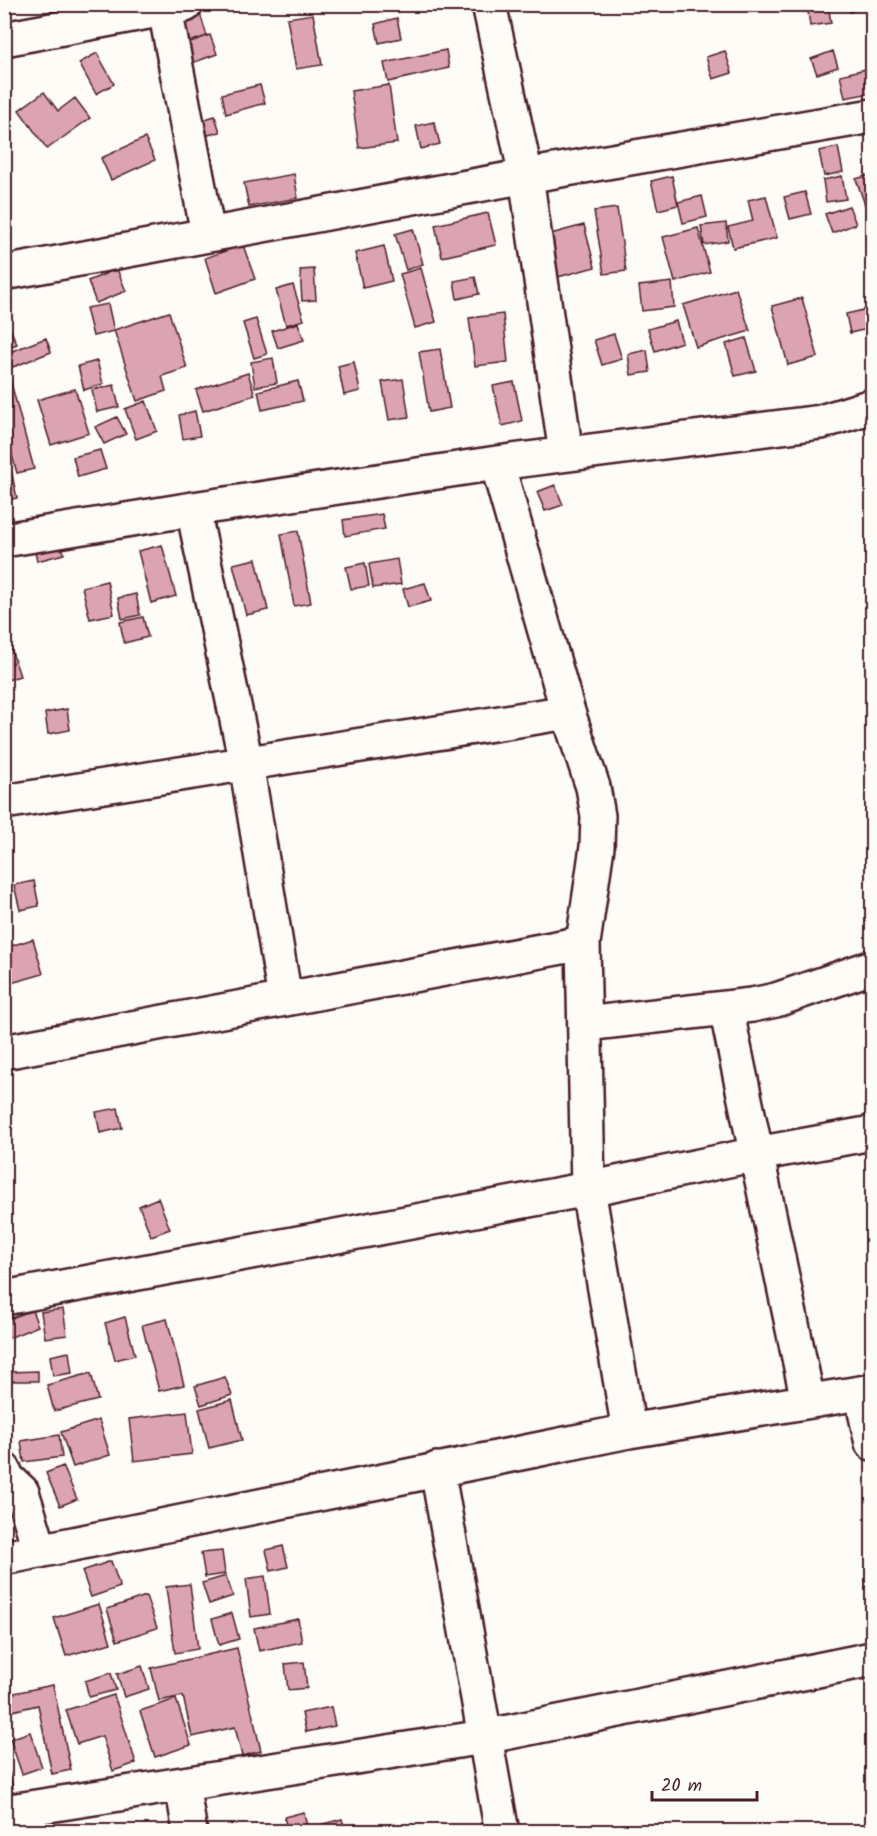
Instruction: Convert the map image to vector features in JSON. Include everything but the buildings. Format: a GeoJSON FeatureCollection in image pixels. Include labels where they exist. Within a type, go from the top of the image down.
{"type":"FeatureCollection","features":[{"type":"Feature","properties":{"kind":"street"},"geometry":{"type":"LineString","coordinates":[[489,4],[526,176],[566,454]]}},
{"type":"Feature","properties":{"kind":"street"},"geometry":{"type":"LineString","coordinates":[[4,39],[171,6],[208,234]]}},
{"type":"Feature","properties":{"kind":"street"},"geometry":{"type":"LineString","coordinates":[[4,273],[526,176],[873,116]]}},
{"type":"Feature","properties":{"kind":"street"},"geometry":{"type":"LineString","coordinates":[[4,540],[194,508],[497,463],[821,422],[873,406]]}},
{"type":"Feature","properties":{"kind":"street"},"geometry":{"type":"LineString","coordinates":[[497,463],[568,712],[593,787],[598,816],[595,865],[583,943],[588,1189],[629,1431]]}},
{"type":"Feature","properties":{"kind":"street"},"geometry":{"type":"LineString","coordinates":[[194,508],[246,763],[285,999]]}},
{"type":"Feature","properties":{"kind":"street"},"geometry":{"type":"LineString","coordinates":[[4,802],[568,712]]}},
{"type":"Feature","properties":{"kind":"street"},"geometry":{"type":"LineString","coordinates":[[4,1052],[583,943]]}},
{"type":"Feature","properties":{"kind":"street"},"geometry":{"type":"LineString","coordinates":[[585,1024],[752,1005],[776,1000],[873,967]]}},
{"type":"Feature","properties":{"kind":"street"},"geometry":{"type":"LineString","coordinates":[[726,1008],[808,1401]]}},
{"type":"Feature","properties":{"kind":"street"},"geometry":{"type":"LineString","coordinates":[[4,1298],[588,1189],[873,1133]]}},
{"type":"Feature","properties":{"kind":"street"},"geometry":{"type":"LineString","coordinates":[[4,1558],[629,1431],[867,1392],[873,1443]]}},
{"type":"Feature","properties":{"kind":"street"},"geometry":{"type":"LineString","coordinates":[[437,1469],[502,1832]]}},
{"type":"Feature","properties":{"kind":"street"},"geometry":{"type":"LineString","coordinates":[[4,1470],[7,1478],[22,1492],[40,1551]]}},
{"type":"Feature","properties":{"kind":"street"},"geometry":{"type":"LineString","coordinates":[[4,1812],[484,1737],[873,1659]]}},
{"type":"Feature","properties":{"kind":"street"},"geometry":{"type":"LineString","coordinates":[[182,1784],[190,1832]]}}]}
